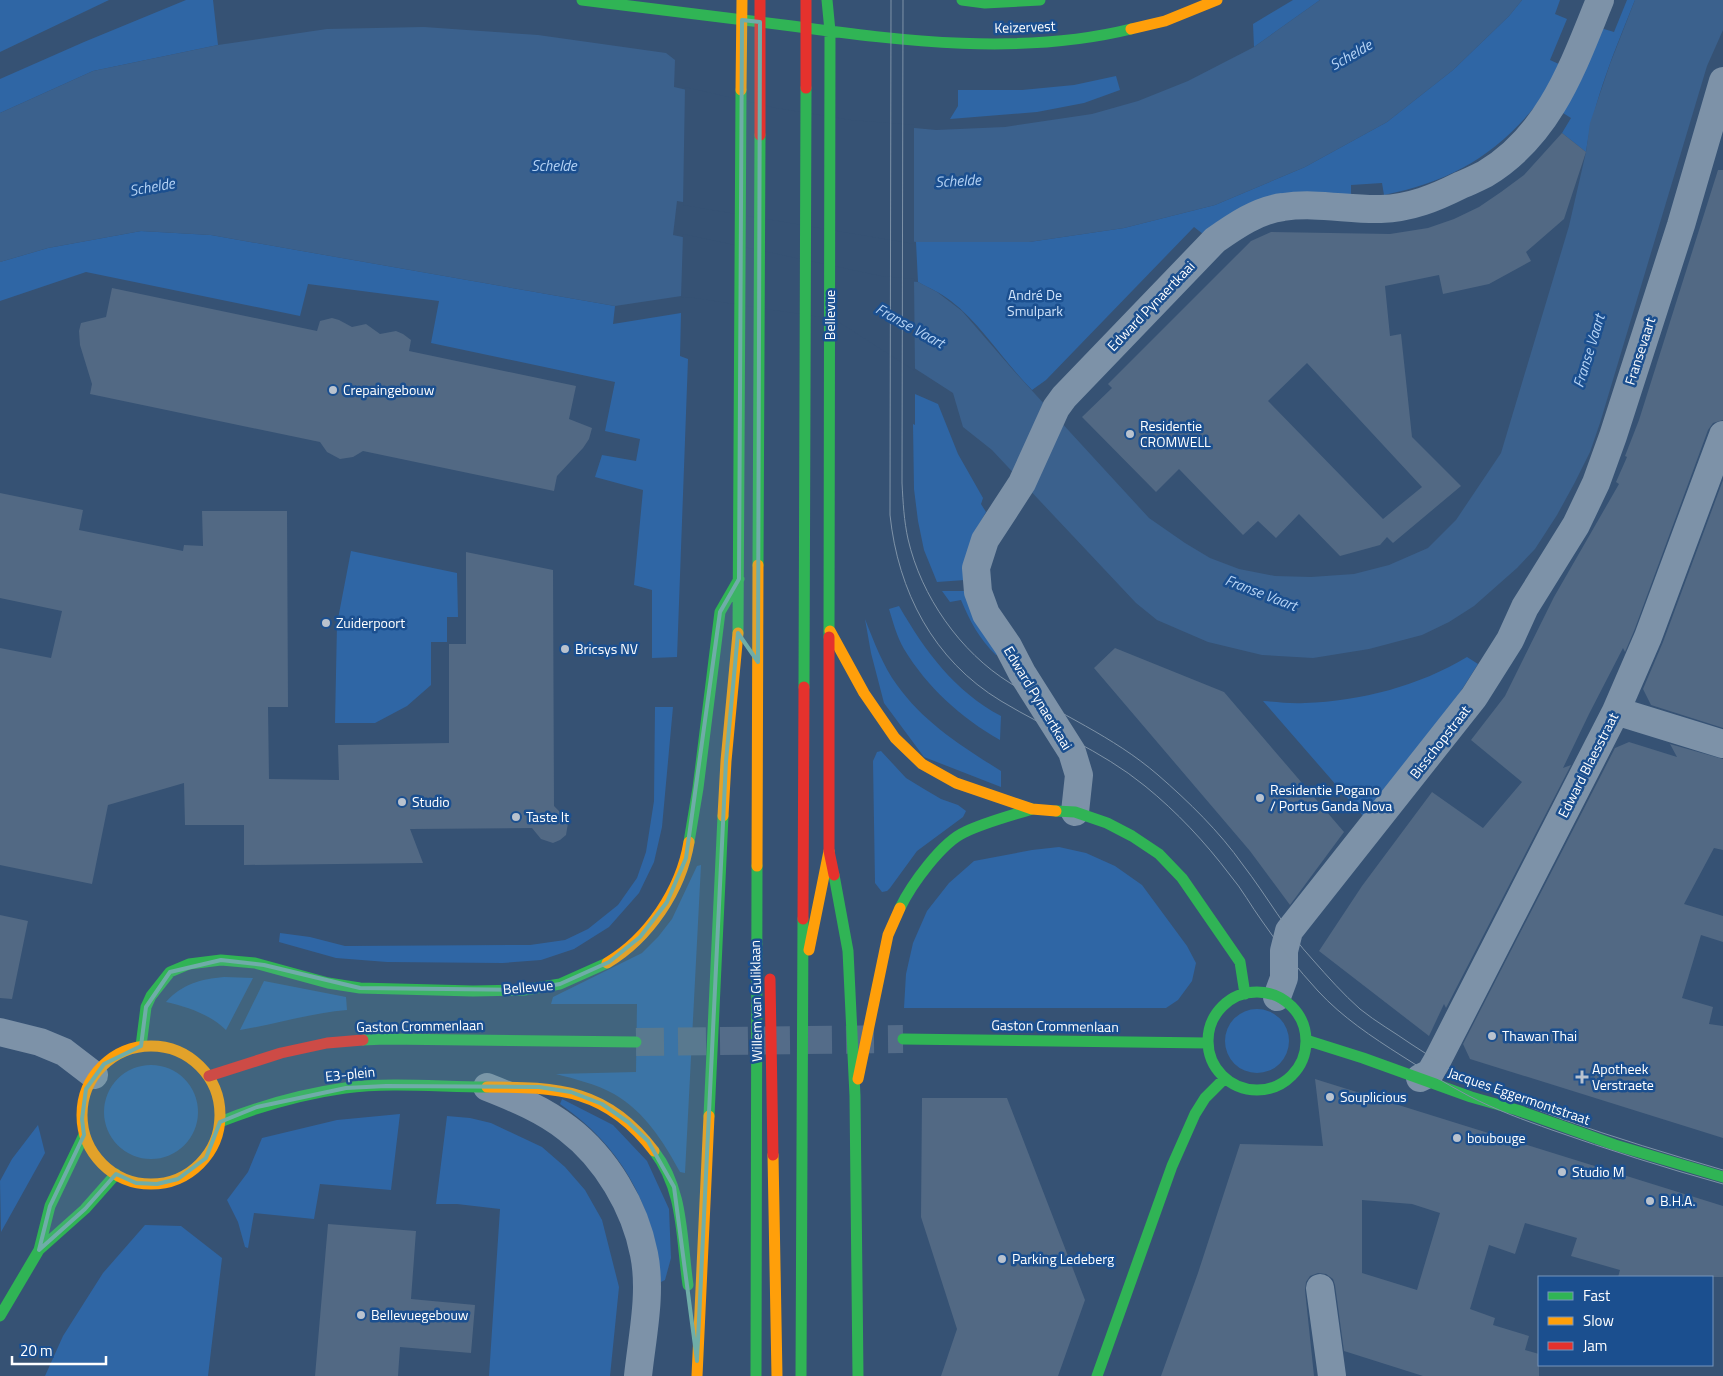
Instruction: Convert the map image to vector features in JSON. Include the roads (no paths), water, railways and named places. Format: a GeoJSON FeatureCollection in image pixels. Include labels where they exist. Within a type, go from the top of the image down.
{"type":"FeatureCollection","features":[{"type":"Feature","properties":{"kind":"main road","name":"Keizervest"},"geometry":{"type":"LineString","coordinates":[[582,0],[830,31],[942,42],[1004,44],[1068,40],[1134,29],[1196,10],[1217,0]]}},
{"type":"Feature","properties":{"kind":"main road"},"geometry":{"type":"LineString","coordinates":[[697,1376],[726,761],[738,633],[738,373],[742,0]]}},
{"type":"Feature","properties":{"kind":"main road"},"geometry":{"type":"LineString","coordinates":[[756,1376],[760,0]]}},
{"type":"Feature","properties":{"kind":"main road"},"geometry":{"type":"LineString","coordinates":[[801,1376],[806,0]]}},
{"type":"Feature","properties":{"kind":"main road","name":"Bellevue"},"geometry":{"type":"LineString","coordinates":[[828,0],[830,31],[830,631]]}},
{"type":"Feature","properties":{"kind":"main road"},"geometry":{"type":"LineString","coordinates":[[962,0],[985,3],[1040,0]]}},
{"type":"Feature","properties":{"kind":"main road","name":"Bellevue"},"geometry":{"type":"LineString","coordinates":[[140,1046],[146,1007],[151,996],[170,972],[188,964],[221,960],[255,963],[328,983],[360,988],[473,991],[524,990],[560,984],[609,962],[640,937],[667,902],[686,858],[698,788],[720,612],[739,579]]}},
{"type":"Feature","properties":{"kind":"main road"},"geometry":{"type":"LineString","coordinates":[[830,631],[864,693],[895,738],[922,764],[956,783],[1032,809],[1075,812],[1106,823],[1132,836],[1159,854],[1182,878],[1240,962],[1245,994]]}},
{"type":"Feature","properties":{"kind":"main road"},"geometry":{"type":"LineString","coordinates":[[830,631],[829,851],[848,951],[855,1096],[858,1376]]}},
{"type":"Feature","properties":{"kind":"main road"},"geometry":{"type":"LineString","coordinates":[[738,633],[765,672],[768,880]]}},
{"type":"Feature","properties":{"kind":"main road"},"geometry":{"type":"LineString","coordinates":[[855,1096],[888,935],[907,893],[937,854],[964,832],[1032,809]]}},
{"type":"Feature","properties":{"kind":"main road"},"geometry":{"type":"LineString","coordinates":[[811,1376],[808,956],[829,851]]}},
{"type":"Feature","properties":{"kind":"main road","name":"Willem van Guliklaan"},"geometry":{"type":"LineString","coordinates":[[770,970],[777,1376]]}},
{"type":"Feature","properties":{"kind":"main road"},"geometry":{"type":"LineString","coordinates":[[1256,992],[1277,997],[1290,1005],[1303,1025],[1306,1040],[1304,1056],[1297,1069],[1279,1085],[1268,1089],[1245,1089],[1234,1085],[1216,1068],[1210,1056],[1207,1043],[1210,1026],[1226,1003],[1245,994],[1256,992]]}},
{"type":"Feature","properties":{"kind":"main road","name":"Gaston Crommenlaan"},"geometry":{"type":"LineString","coordinates":[[209,1076],[281,1053],[327,1043],[385,1039],[636,1042]]}},
{"type":"Feature","properties":{"kind":"main road","name":"Gaston Crommenlaan"},"geometry":{"type":"LineString","coordinates":[[903,1039],[1207,1043]]}},
{"type":"Feature","properties":{"kind":"main road","name":"Jacques Eggermontstraat"},"geometry":{"type":"LineString","coordinates":[[1306,1040],[1616,1145],[1723,1177]]}},
{"type":"Feature","properties":{"kind":"main road"},"geometry":{"type":"LineString","coordinates":[[140,1046],[160,1046],[179,1051],[195,1061],[209,1076],[216,1090],[220,1106],[220,1122],[216,1142],[206,1158],[192,1172],[178,1179],[157,1184],[136,1183],[116,1174],[102,1164],[91,1151],[84,1135],[82,1119],[86,1089],[94,1075],[116,1055],[140,1046]]}},
{"type":"Feature","properties":{"kind":"main road"},"geometry":{"type":"LineString","coordinates":[[1098,1376],[1172,1166],[1195,1114],[1205,1098],[1225,1078]]}},
{"type":"Feature","properties":{"kind":"main road","name":"E3-plein"},"geometry":{"type":"LineString","coordinates":[[220,1122],[257,1107],[302,1096],[346,1088],[386,1086],[539,1087],[571,1092],[602,1104],[628,1122],[648,1141],[674,1187],[680,1213],[697,1361]]}},
{"type":"Feature","properties":{"kind":"main road"},"geometry":{"type":"LineString","coordinates":[[39,1250],[50,1206],[84,1135]]}},
{"type":"Feature","properties":{"kind":"main road"},"geometry":{"type":"LineString","coordinates":[[1,1310],[39,1250],[85,1209],[116,1174]]}},
{"type":"Feature","properties":{"kind":"street","name":"Edward Pynaertkaai"},"geometry":{"type":"LineString","coordinates":[[1075,812],[1079,775],[1072,752],[1022,673],[1008,646],[986,614],[978,592],[976,568],[985,540],[1022,483],[1056,408],[1075,385],[1215,240],[1234,226],[1256,215],[1281,207],[1306,205],[1381,209],[1412,206],[1438,197],[1485,174],[1509,156],[1532,135],[1551,109],[1569,75],[1600,0]]}},
{"type":"Feature","properties":{"kind":"street","name":"Fransevaart"},"geometry":{"type":"LineString","coordinates":[[1525,607],[1576,525],[1596,483],[1681,225],[1723,81]]}},
{"type":"Feature","properties":{"kind":"street","name":"Edward Blaesstraat"},"geometry":{"type":"LineString","coordinates":[[1420,1078],[1430,1073],[1437,1061],[1616,711],[1648,637],[1723,435]]}},
{"type":"Feature","properties":{"kind":"street","name":"Bisschopstraat"},"geometry":{"type":"LineString","coordinates":[[1277,997],[1284,978],[1284,951],[1289,931],[1474,697],[1510,640],[1525,607]]}},
{"type":"Feature","properties":{"kind":"street"},"geometry":{"type":"LineString","coordinates":[[1616,711],[1723,744]]}},
{"type":"Feature","properties":{"kind":"street"},"geometry":{"type":"LineString","coordinates":[[0,1032],[40,1042],[64,1052],[94,1075]]}},
{"type":"Feature","properties":{"kind":"street"},"geometry":{"type":"LineString","coordinates":[[487,1087],[538,1109],[569,1129],[611,1175],[624,1197],[638,1232],[646,1270],[646,1302],[638,1376]]}},
{"type":"Feature","properties":{"kind":"street"},"geometry":{"type":"LineString","coordinates":[[1320,1288],[1332,1376]]}},
{"type":"Feature","properties":{"kind":"water","name":"Schelde"},"geometry":{"type":"Polygon","coordinates":[[[1320,0],[1522,0],[1509,16],[1453,70],[1387,122],[1305,167],[1215,205],[1124,228],[1029,242],[916,242],[677,201],[673,235],[880,279],[918,282],[937,292],[962,311],[1014,371],[1149,518],[1185,543],[1210,558],[1239,569],[1275,576],[1311,577],[1354,574],[1389,565],[1428,548],[1456,520],[1501,453],[1569,226],[1586,152],[1590,123],[1635,0],[1723,0],[1723,30],[1707,66],[1600,423],[1590,452],[1574,484],[1535,549],[1517,568],[1474,606],[1449,622],[1422,635],[1369,649],[1313,658],[1262,655],[1208,642],[1157,620],[1136,603],[992,450],[963,427],[953,393],[835,317],[688,295],[615,306],[211,235],[141,231],[48,248],[0,262],[0,113],[93,71],[218,45],[327,29],[424,27],[538,35],[666,53],[675,60],[674,87],[775,110],[850,122],[936,130],[1005,127],[1092,114],[1138,101],[1188,81],[1254,47],[1320,0]]]}},
{"type":"Feature","properties":{"kind":"tunnel"},"geometry":{"type":"LineString","coordinates":[[636,1042],[903,1039]]}},
{"type":"Feature","properties":{"kind":"tram line"},"geometry":{"type":"LineString","coordinates":[[891,0],[890,515],[894,543],[901,570],[923,621],[938,644],[956,665],[977,684],[1001,701],[1111,762],[1145,786],[1168,806],[1201,839],[1239,886],[1275,939],[1311,983],[1347,1018],[1369,1034],[1443,1082],[1469,1096],[1521,1119],[1616,1152],[1723,1184]]}},
{"type":"Feature","properties":{"kind":"tram line"},"geometry":{"type":"LineString","coordinates":[[903,0],[902,483],[908,539],[914,560],[922,581],[945,621],[959,639],[992,670],[1010,683],[1123,749],[1141,761],[1181,796],[1203,817],[1234,852],[1303,949],[1330,979],[1360,1009],[1372,1018],[1452,1070],[1499,1095],[1602,1133],[1723,1170]]}},
{"type":"Feature","properties":{"kind":"place","name":"Crepaingebouw"},"geometry":{"type":"Point","coordinates":[333,390]}},
{"type":"Feature","properties":{"kind":"place","name":"Residentie CROMWELL"},"geometry":{"type":"Point","coordinates":[1130,434]}},
{"type":"Feature","properties":{"kind":"place","name":"Zuiderpoort"},"geometry":{"type":"Point","coordinates":[326,623]}},
{"type":"Feature","properties":{"kind":"place","name":"Bricsys NV"},"geometry":{"type":"Point","coordinates":[565,649]}},
{"type":"Feature","properties":{"kind":"place","name":"Residentie Pogano / Portus Ganda Nova"},"geometry":{"type":"Point","coordinates":[1260,798]}},
{"type":"Feature","properties":{"kind":"place","name":"Studio"},"geometry":{"type":"Point","coordinates":[402,802]}},
{"type":"Feature","properties":{"kind":"place","name":"Taste It"},"geometry":{"type":"Point","coordinates":[516,817]}},
{"type":"Feature","properties":{"kind":"place","name":"Thawan Thai"},"geometry":{"type":"Point","coordinates":[1492,1036]}},
{"type":"Feature","properties":{"kind":"place","name":"Apotheek Verstraete"},"geometry":{"type":"Point","coordinates":[1582,1077]}},
{"type":"Feature","properties":{"kind":"place","name":"Souplicious"},"geometry":{"type":"Point","coordinates":[1330,1097]}},
{"type":"Feature","properties":{"kind":"place","name":"boubouge"},"geometry":{"type":"Point","coordinates":[1457,1138]}},
{"type":"Feature","properties":{"kind":"place","name":"Studio M"},"geometry":{"type":"Point","coordinates":[1562,1172]}},
{"type":"Feature","properties":{"kind":"place","name":"B.H.A."},"geometry":{"type":"Point","coordinates":[1650,1201]}},
{"type":"Feature","properties":{"kind":"place","name":"Parking Ledeberg"},"geometry":{"type":"Point","coordinates":[1002,1259]}},
{"type":"Feature","properties":{"kind":"place","name":"Bellevuegebouw"},"geometry":{"type":"Point","coordinates":[361,1315]}},
{"type":"Feature","properties":{"kind":"park label","name":"André De Smulpark"},"geometry":{"type":"Point","coordinates":[1035,304]}},
{"type":"Feature","properties":{"kind":"water label","name":"Franse Vaart"},"geometry":{"type":"Point","coordinates":[910,326]}},
{"type":"Feature","properties":{"kind":"water label","name":"Franse Vaart"},"geometry":{"type":"Point","coordinates":[1589,351]}},
{"type":"Feature","properties":{"kind":"water label","name":"Franse Vaart"},"geometry":{"type":"Point","coordinates":[1261,593]}}]}
